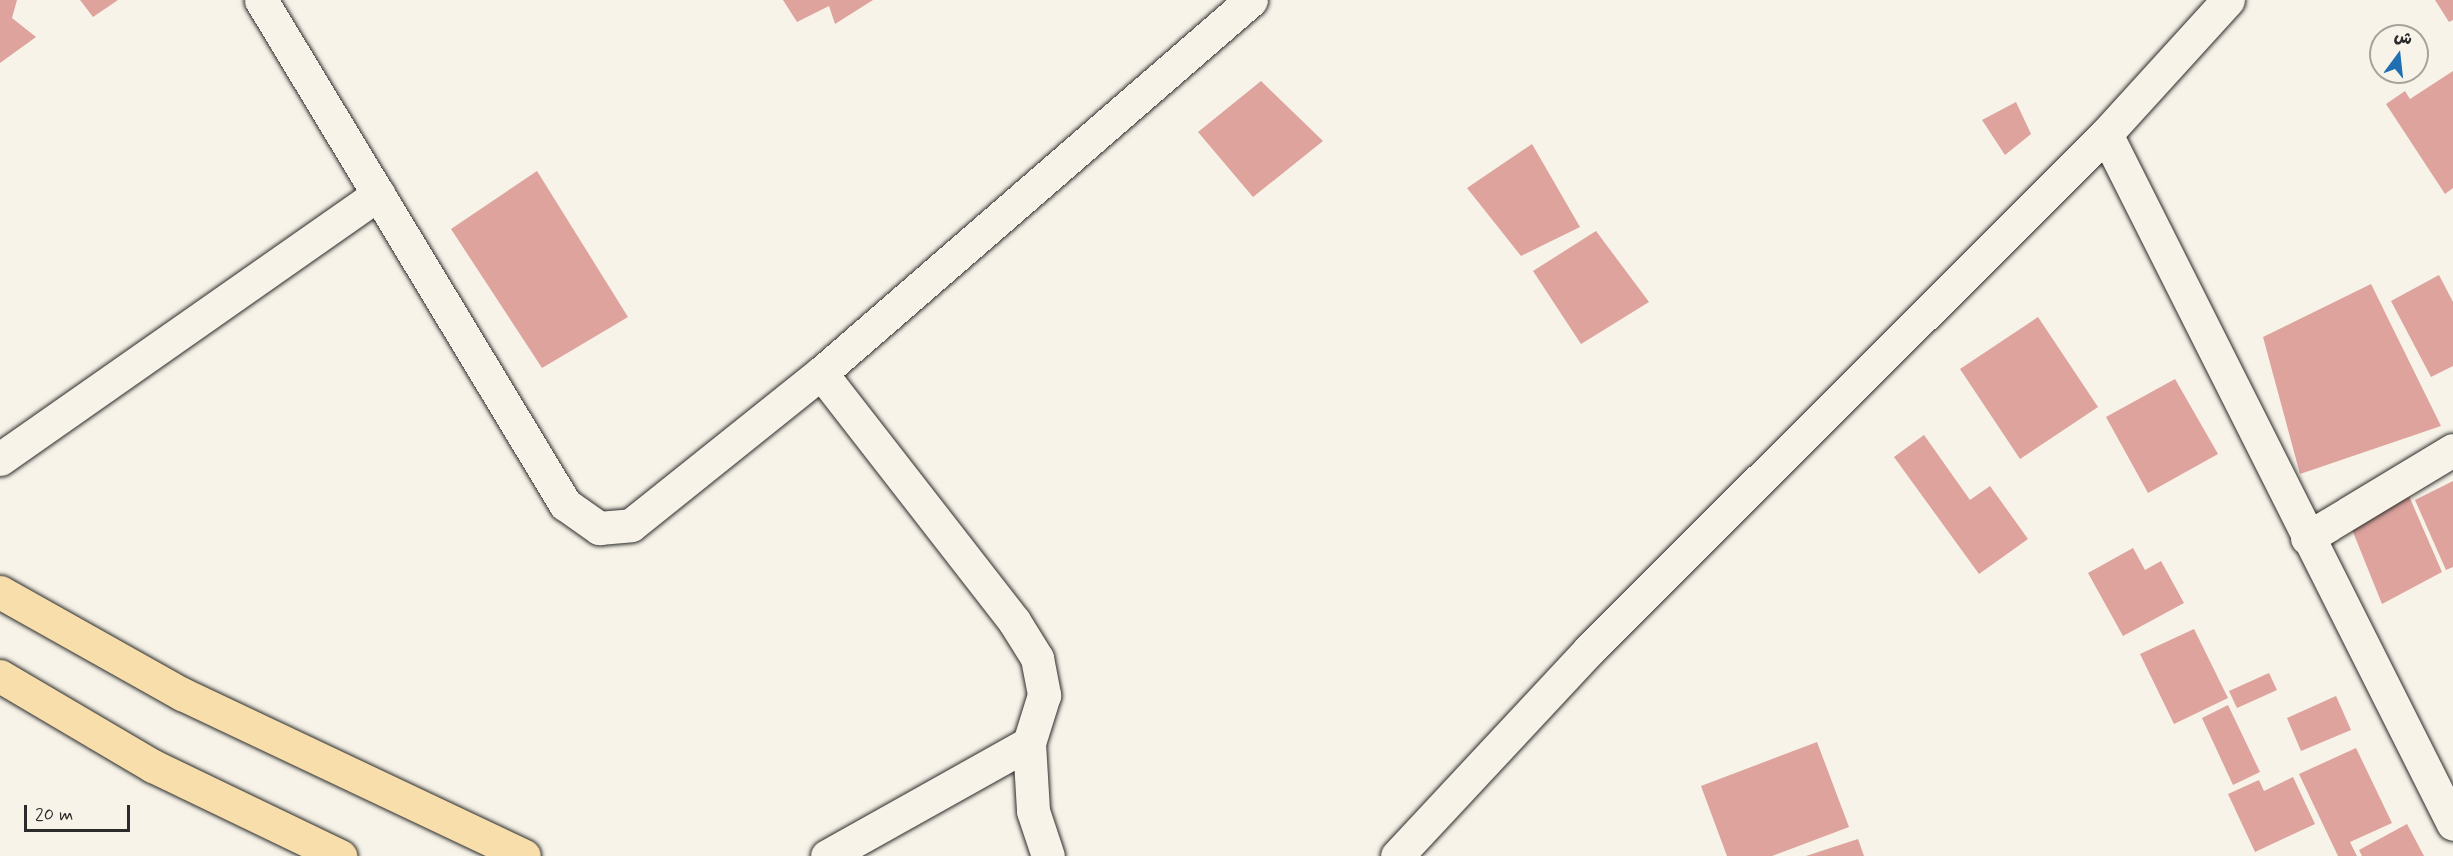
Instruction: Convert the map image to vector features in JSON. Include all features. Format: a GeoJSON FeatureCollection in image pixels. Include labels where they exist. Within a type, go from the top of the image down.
{"type":"FeatureCollection","features":[{"type":"Feature","properties":{"kind":"main road"},"geometry":{"type":"LineString","coordinates":[[0,592],[182,694],[524,856]]}},
{"type":"Feature","properties":{"kind":"main road"},"geometry":{"type":"LineString","coordinates":[[0,676],[153,766],[340,856]]}},
{"type":"Feature","properties":{"kind":"street"},"geometry":{"type":"LineString","coordinates":[[265,1],[378,194],[565,504],[598,528],[631,525],[821,373],[1251,0]]}},
{"type":"Feature","properties":{"kind":"street"},"geometry":{"type":"LineString","coordinates":[[1397,856],[1589,650],[2106,134],[2218,2]]}},
{"type":"Feature","properties":{"kind":"street"},"geometry":{"type":"LineString","coordinates":[[2106,134],[2171,255],[2307,538],[2453,824]]}},
{"type":"Feature","properties":{"kind":"street"},"geometry":{"type":"LineString","coordinates":[[0,459],[378,194]]}},
{"type":"Feature","properties":{"kind":"street"},"geometry":{"type":"LineString","coordinates":[[821,373],[1014,621],[1037,658],[1044,695],[1029,743],[1033,811],[1048,856]]}},
{"type":"Feature","properties":{"kind":"street"},"geometry":{"type":"LineString","coordinates":[[2307,538],[2453,450]]}},
{"type":"Feature","properties":{"kind":"street"},"geometry":{"type":"LineString","coordinates":[[827,856],[1029,743]]}},
{"type":"Feature","properties":{"kind":"building"},"geometry":{"type":"Polygon","coordinates":[[[0,0],[17,0],[12,18],[36,37],[0,63],[0,0]]]}},
{"type":"Feature","properties":{"kind":"building"},"geometry":{"type":"Polygon","coordinates":[[[80,0],[118,0],[93,17],[80,0]]]}},
{"type":"Feature","properties":{"kind":"building"},"geometry":{"type":"Polygon","coordinates":[[[783,0],[873,0],[835,24],[829,6],[797,22],[783,0]]]}},
{"type":"Feature","properties":{"kind":"building"},"geometry":{"type":"Polygon","coordinates":[[[2435,0],[2453,0],[2453,20],[2449,22],[2435,0]]]}},
{"type":"Feature","properties":{"kind":"building"},"geometry":{"type":"Polygon","coordinates":[[[2453,71],[2453,188],[2445,194],[2386,104],[2405,91],[2410,99],[2453,71]]]}},
{"type":"Feature","properties":{"kind":"building"},"geometry":{"type":"Polygon","coordinates":[[[1261,81],[1323,141],[1253,197],[1198,132],[1261,81]]]}},
{"type":"Feature","properties":{"kind":"building"},"geometry":{"type":"Polygon","coordinates":[[[2016,102],[2031,134],[2005,155],[1982,120],[2016,102]]]}},
{"type":"Feature","properties":{"kind":"building"},"geometry":{"type":"Polygon","coordinates":[[[1532,144],[1580,227],[1521,256],[1467,188],[1532,144]]]}},
{"type":"Feature","properties":{"kind":"building"},"geometry":{"type":"Polygon","coordinates":[[[537,171],[628,317],[542,368],[451,229],[537,171]]]}},
{"type":"Feature","properties":{"kind":"building"},"geometry":{"type":"Polygon","coordinates":[[[1596,231],[1649,302],[1581,344],[1533,271],[1596,231]]]}},
{"type":"Feature","properties":{"kind":"building"},"geometry":{"type":"Polygon","coordinates":[[[2439,275],[2453,302],[2453,366],[2431,377],[2391,301],[2439,275]]]}},
{"type":"Feature","properties":{"kind":"building"},"geometry":{"type":"Polygon","coordinates":[[[2371,284],[2441,426],[2300,474],[2263,337],[2371,284]]]}},
{"type":"Feature","properties":{"kind":"building"},"geometry":{"type":"Polygon","coordinates":[[[2038,317],[2098,407],[2020,459],[1960,369],[2038,317]]]}},
{"type":"Feature","properties":{"kind":"building"},"geometry":{"type":"Polygon","coordinates":[[[2175,379],[2218,454],[2148,493],[2106,417],[2175,379]]]}},
{"type":"Feature","properties":{"kind":"building"},"geometry":{"type":"Polygon","coordinates":[[[1924,435],[1970,500],[1990,486],[2028,539],[1979,574],[1894,457],[1924,435]]]}},
{"type":"Feature","properties":{"kind":"building"},"geometry":{"type":"Polygon","coordinates":[[[2453,481],[2453,567],[2446,570],[2415,500],[2453,481]]]}},
{"type":"Feature","properties":{"kind":"building"},"geometry":{"type":"Polygon","coordinates":[[[2409,496],[2442,572],[2382,604],[2349,522],[2409,496]]]}},
{"type":"Feature","properties":{"kind":"building"},"geometry":{"type":"Polygon","coordinates":[[[2133,548],[2145,570],[2161,561],[2184,603],[2123,636],[2088,573],[2133,548]]]}},
{"type":"Feature","properties":{"kind":"building"},"geometry":{"type":"Polygon","coordinates":[[[2194,629],[2228,698],[2174,724],[2140,654],[2194,629]]]}},
{"type":"Feature","properties":{"kind":"building"},"geometry":{"type":"Polygon","coordinates":[[[2269,673],[2277,690],[2237,708],[2229,691],[2269,673]]]}},
{"type":"Feature","properties":{"kind":"building"},"geometry":{"type":"Polygon","coordinates":[[[2336,696],[2351,730],[2301,751],[2287,718],[2336,696]]]}},
{"type":"Feature","properties":{"kind":"building"},"geometry":{"type":"Polygon","coordinates":[[[2228,705],[2260,772],[2233,785],[2202,718],[2228,705]]]}},
{"type":"Feature","properties":{"kind":"building"},"geometry":{"type":"Polygon","coordinates":[[[1817,742],[1849,827],[1772,856],[1727,856],[1701,786],[1817,742]]]}},
{"type":"Feature","properties":{"kind":"building"},"geometry":{"type":"Polygon","coordinates":[[[2356,748],[2392,823],[2350,842],[2357,856],[2338,856],[2299,774],[2356,748]]]}},
{"type":"Feature","properties":{"kind":"building"},"geometry":{"type":"Polygon","coordinates":[[[2293,777],[2315,824],[2255,852],[2228,794],[2259,780],[2264,791],[2293,777]]]}},
{"type":"Feature","properties":{"kind":"building"},"geometry":{"type":"Polygon","coordinates":[[[2407,824],[2424,856],[2362,856],[2359,850],[2407,824]]]}},
{"type":"Feature","properties":{"kind":"building"},"geometry":{"type":"Polygon","coordinates":[[[1858,839],[1864,856],[1806,856],[1858,839]]]}}]}
